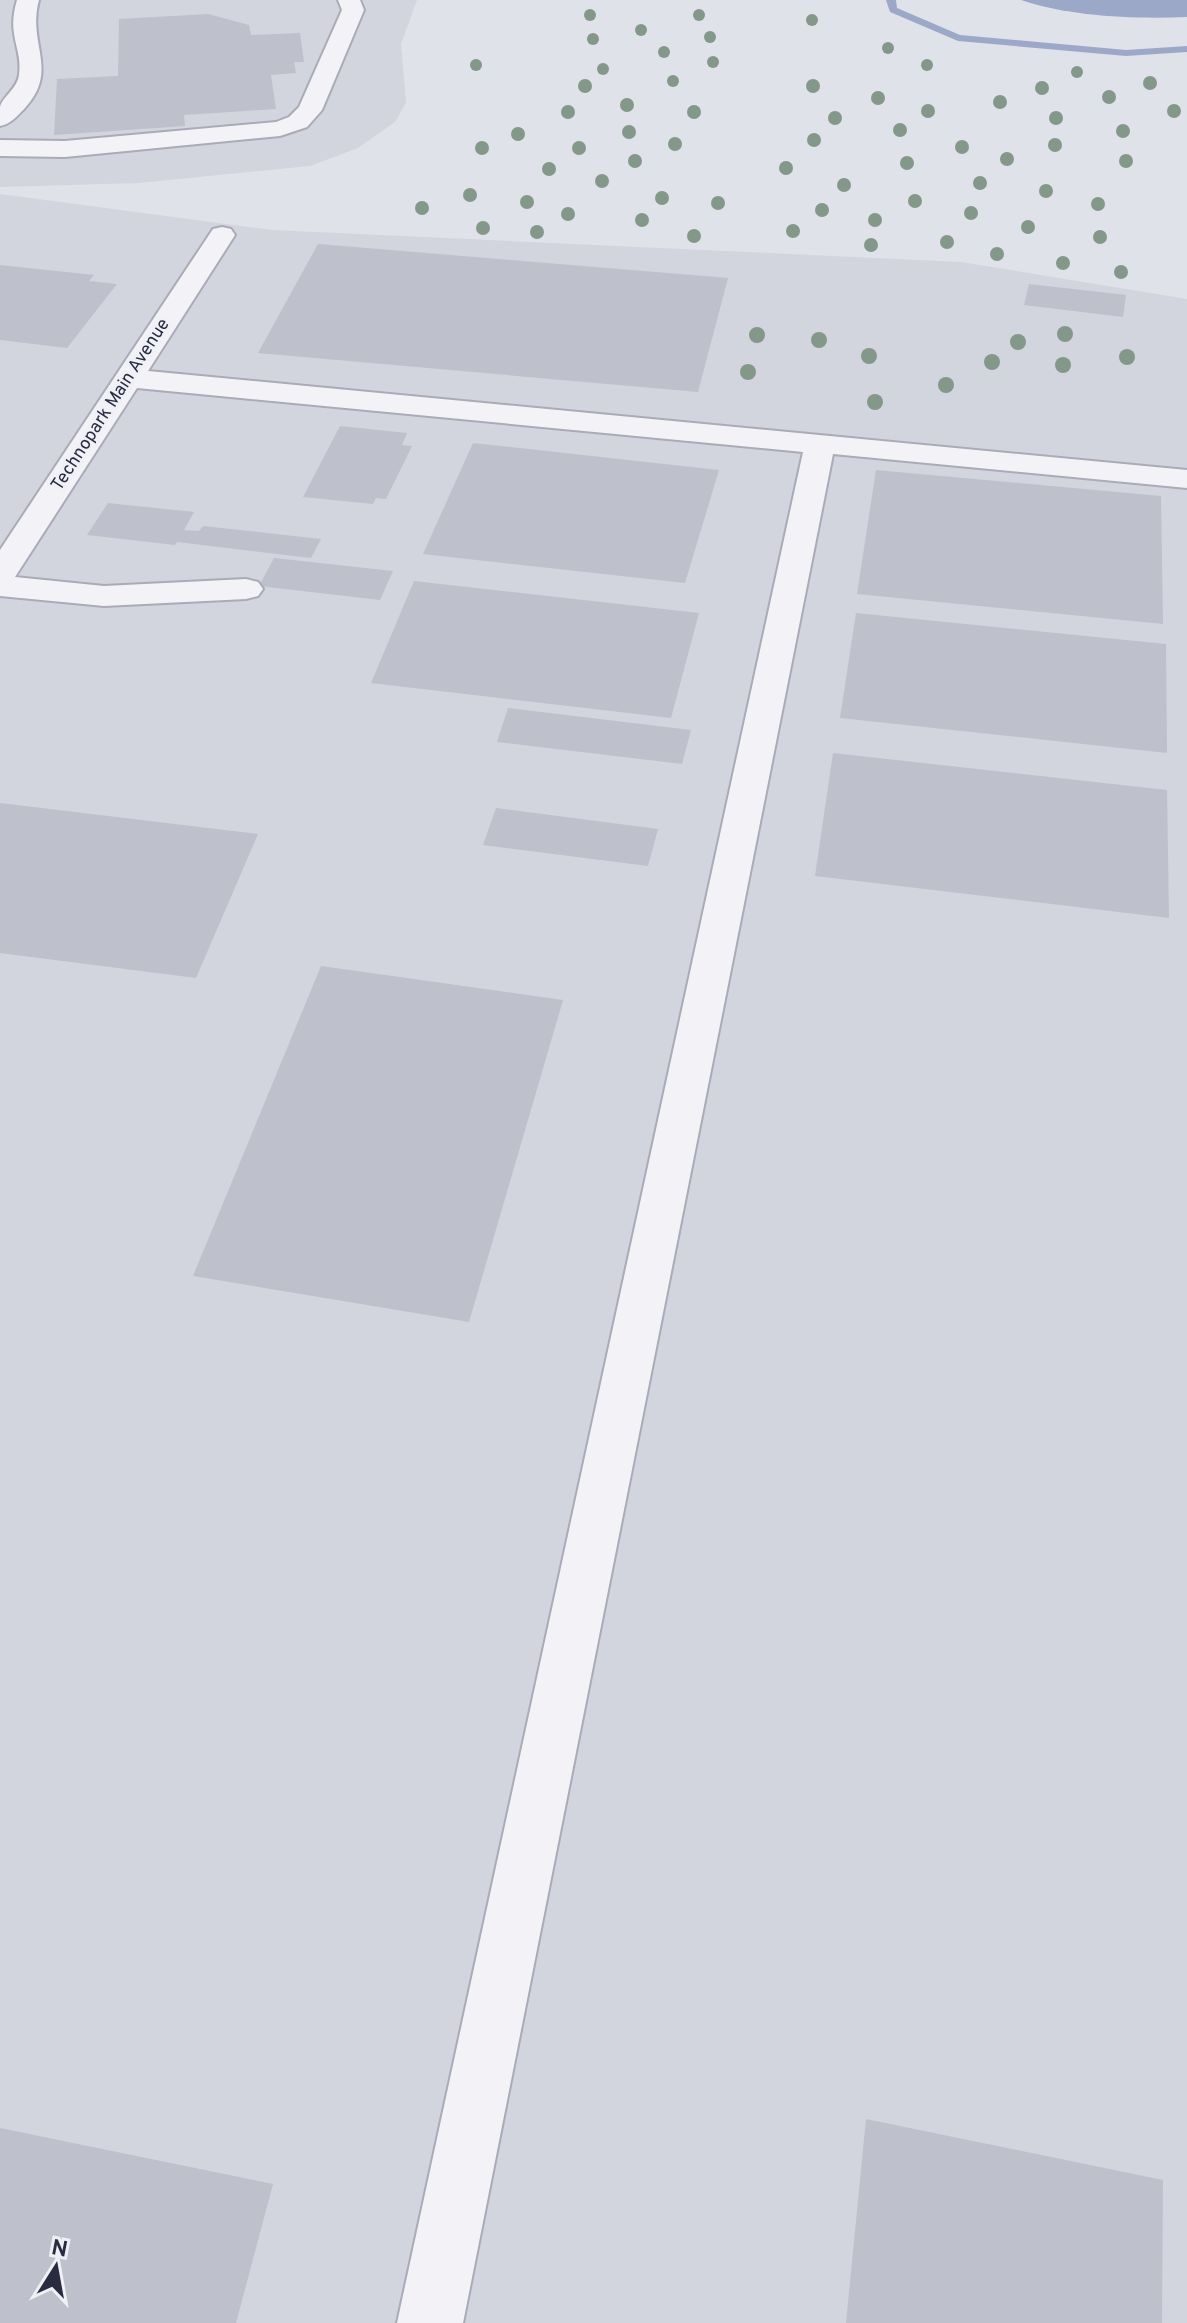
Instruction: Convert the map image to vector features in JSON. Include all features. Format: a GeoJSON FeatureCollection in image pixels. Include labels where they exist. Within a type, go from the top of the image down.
{"type":"FeatureCollection","features":[{"type":"Feature","properties":{"kind":"street"},"geometry":{"type":"LineString","coordinates":[[0,119],[22,100],[33,76],[20,25],[28,0]]}},
{"type":"Feature","properties":{"kind":"street"},"geometry":{"type":"LineString","coordinates":[[0,148],[65,149],[280,129],[298,122],[310,110],[353,10],[349,0]]}},
{"type":"Feature","properties":{"kind":"street","name":"Technopark Main Avenue"},"geometry":{"type":"LineString","coordinates":[[0,575],[222,235]]}},
{"type":"Feature","properties":{"kind":"street"},"geometry":{"type":"LineString","coordinates":[[129,378],[1187,479]]}},
{"type":"Feature","properties":{"kind":"street"},"geometry":{"type":"LineString","coordinates":[[430,2323],[820,444]]}},
{"type":"Feature","properties":{"kind":"street"},"geometry":{"type":"LineString","coordinates":[[0,586],[104,596],[246,589]]}},
{"type":"Feature","properties":{"kind":"shaded area"},"geometry":{"type":"Polygon","coordinates":[[[0,0],[417,0],[401,44],[406,103],[395,122],[358,148],[310,166],[139,183],[0,187],[0,0]]]}},
{"type":"Feature","properties":{"kind":"shaded area"},"geometry":{"type":"Polygon","coordinates":[[[0,194],[272,230],[961,262],[1187,299],[1187,2323],[0,2323],[0,194]]]}},
{"type":"Feature","properties":{"kind":"water"},"geometry":{"type":"Polygon","coordinates":[[[1021,0],[1187,0],[1187,17],[1103,16],[1021,0]]]}},
{"type":"Feature","properties":{"kind":"building"},"geometry":{"type":"Polygon","coordinates":[[[208,14],[249,25],[251,35],[300,33],[304,62],[294,62],[296,73],[271,75],[276,109],[184,115],[185,126],[54,135],[57,79],[118,76],[119,19],[208,14]]]}},
{"type":"Feature","properties":{"kind":"building"},"geometry":{"type":"Polygon","coordinates":[[[318,244],[728,278],[698,392],[258,353],[318,244]]]}},
{"type":"Feature","properties":{"kind":"building"},"geometry":{"type":"Polygon","coordinates":[[[0,265],[94,275],[89,281],[117,284],[67,348],[0,340],[0,265]]]}},
{"type":"Feature","properties":{"kind":"building"},"geometry":{"type":"Polygon","coordinates":[[[1029,284],[1126,295],[1123,317],[1024,305],[1029,284]]]}},
{"type":"Feature","properties":{"kind":"building"},"geometry":{"type":"Polygon","coordinates":[[[340,426],[407,433],[402,445],[412,446],[386,499],[376,498],[373,504],[303,497],[340,426]]]}},
{"type":"Feature","properties":{"kind":"building"},"geometry":{"type":"Polygon","coordinates":[[[473,443],[719,470],[685,583],[423,554],[473,443]]]}},
{"type":"Feature","properties":{"kind":"building"},"geometry":{"type":"Polygon","coordinates":[[[876,470],[1161,496],[1163,624],[857,594],[876,470]]]}},
{"type":"Feature","properties":{"kind":"building"},"geometry":{"type":"Polygon","coordinates":[[[108,503],[194,512],[184,530],[199,531],[203,526],[321,539],[311,558],[87,535],[108,503]]]}},
{"type":"Feature","properties":{"kind":"building"},"geometry":{"type":"Polygon","coordinates":[[[274,558],[393,571],[380,600],[259,586],[274,558]]]}},
{"type":"Feature","properties":{"kind":"building"},"geometry":{"type":"Polygon","coordinates":[[[414,581],[699,613],[671,718],[371,683],[414,581]]]}},
{"type":"Feature","properties":{"kind":"building"},"geometry":{"type":"Polygon","coordinates":[[[856,613],[1166,644],[1167,753],[840,718],[856,613]]]}},
{"type":"Feature","properties":{"kind":"building"},"geometry":{"type":"Polygon","coordinates":[[[508,708],[691,730],[682,764],[497,742],[508,708]]]}},
{"type":"Feature","properties":{"kind":"building"},"geometry":{"type":"Polygon","coordinates":[[[833,753],[1167,790],[1169,918],[815,876],[833,753]]]}},
{"type":"Feature","properties":{"kind":"building"},"geometry":{"type":"Polygon","coordinates":[[[0,803],[258,834],[196,978],[0,953],[0,803]]]}},
{"type":"Feature","properties":{"kind":"building"},"geometry":{"type":"Polygon","coordinates":[[[496,808],[658,829],[648,866],[483,845],[496,808]]]}},
{"type":"Feature","properties":{"kind":"building"},"geometry":{"type":"Polygon","coordinates":[[[321,966],[563,1000],[469,1322],[193,1276],[321,966]]]}},
{"type":"Feature","properties":{"kind":"building"},"geometry":{"type":"Polygon","coordinates":[[[866,2119],[1163,2180],[1162,2323],[846,2323],[866,2119]]]}},
{"type":"Feature","properties":{"kind":"building"},"geometry":{"type":"Polygon","coordinates":[[[0,2128],[273,2184],[236,2323],[0,2323],[0,2128]]]}},
{"type":"Feature","properties":{"kind":"waterway"},"geometry":{"type":"LineString","coordinates":[[891,0],[893,10],[958,38],[1126,53],[1187,49]]}}]}
